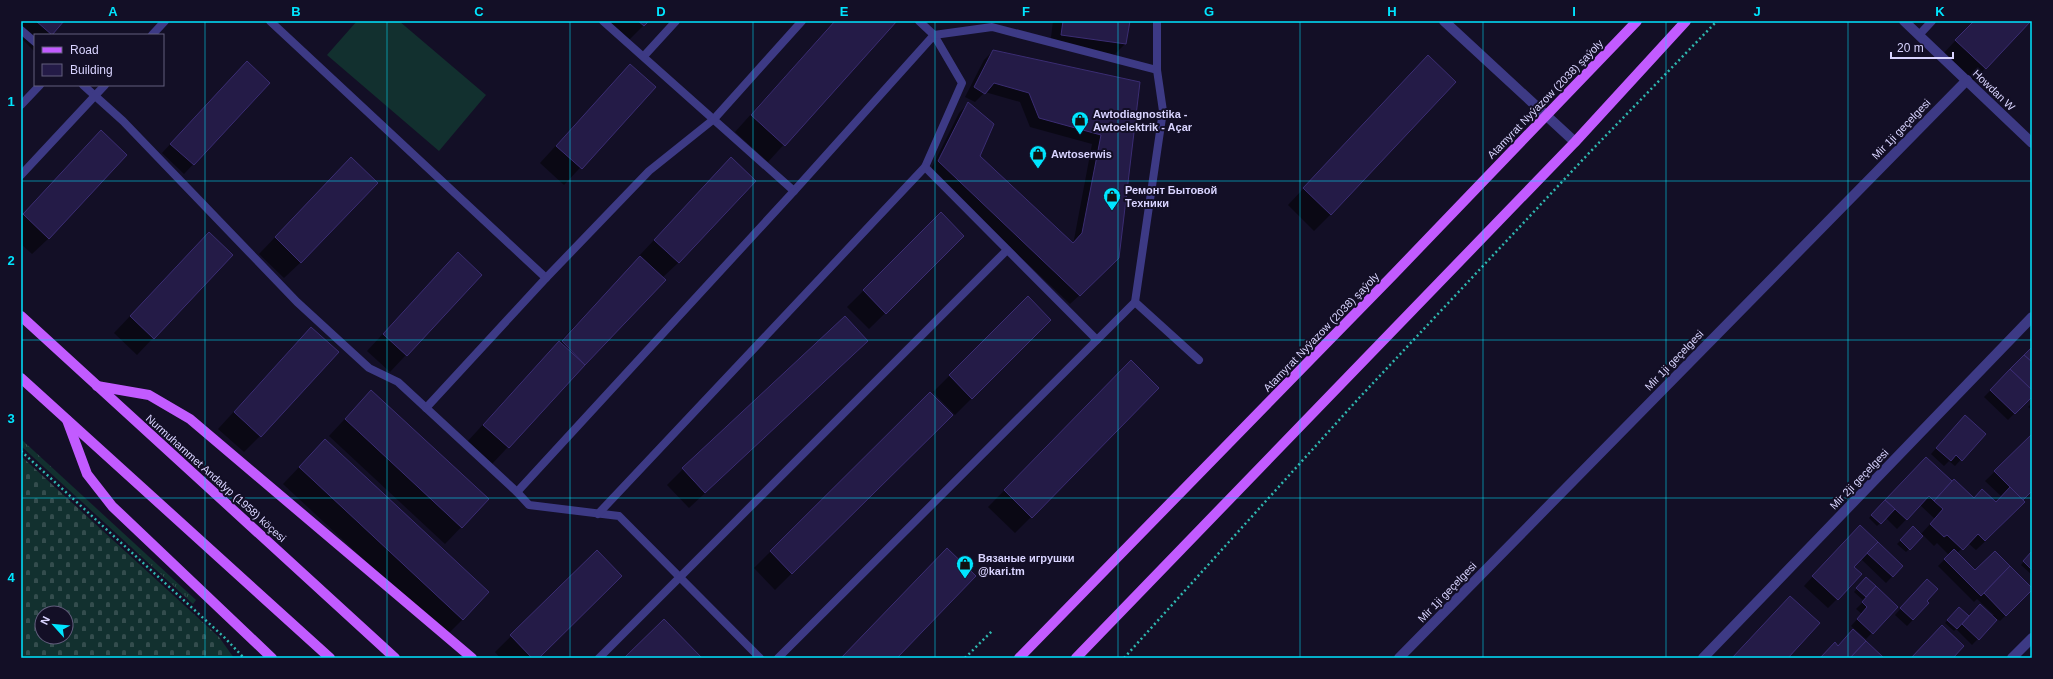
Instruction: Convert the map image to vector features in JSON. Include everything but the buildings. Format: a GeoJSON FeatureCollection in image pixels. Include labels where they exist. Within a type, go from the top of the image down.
{"type":"FeatureCollection","features":[{"type":"Feature","properties":{"kind":"main road","name":"Atamyrat Nyýazow (2038) şaýoly"},"geometry":{"type":"LineString","coordinates":[[1019,658],[1637,21]]}},
{"type":"Feature","properties":{"kind":"main road"},"geometry":{"type":"LineString","coordinates":[[1076,658],[1575,142],[1686,21]]}},
{"type":"Feature","properties":{"kind":"main road","name":"Nurmuhammet Andalyp (1958) köçesi"},"geometry":{"type":"LineString","coordinates":[[21,316],[395,658]]}},
{"type":"Feature","properties":{"kind":"main road"},"geometry":{"type":"LineString","coordinates":[[21,378],[330,658]]}},
{"type":"Feature","properties":{"kind":"main road"},"geometry":{"type":"LineString","coordinates":[[97,386],[149,395],[190,419],[472,658]]}},
{"type":"Feature","properties":{"kind":"main road"},"geometry":{"type":"LineString","coordinates":[[66,418],[87,474],[112,506],[272,658]]}},
{"type":"Feature","properties":{"kind":"street"},"geometry":{"type":"LineString","coordinates":[[1444,21],[1575,142]]}},
{"type":"Feature","properties":{"kind":"street","name":"Howdan W"},"geometry":{"type":"LineString","coordinates":[[1904,21],[2032,143]]}},
{"type":"Feature","properties":{"kind":"street","name":"Mir 1ji geçelgesi"},"geometry":{"type":"LineString","coordinates":[[1399,658],[1967,80]]}},
{"type":"Feature","properties":{"kind":"street","name":"Mir 2ji geçelgesi"},"geometry":{"type":"LineString","coordinates":[[1703,658],[2032,317]]}},
{"type":"Feature","properties":{"kind":"street"},"geometry":{"type":"LineString","coordinates":[[2012,658],[2032,638]]}},
{"type":"Feature","properties":{"kind":"lane"},"geometry":{"type":"LineString","coordinates":[[153,34],[165,21]]}},
{"type":"Feature","properties":{"kind":"lane"},"geometry":{"type":"LineString","coordinates":[[270,21],[546,278]]}},
{"type":"Feature","properties":{"kind":"lane"},"geometry":{"type":"LineString","coordinates":[[603,21],[794,191]]}},
{"type":"Feature","properties":{"kind":"lane"},"geometry":{"type":"LineString","coordinates":[[644,56],[676,21]]}},
{"type":"Feature","properties":{"kind":"lane"},"geometry":{"type":"LineString","coordinates":[[426,408],[546,278],[649,171],[714,119],[802,21]]}},
{"type":"Feature","properties":{"kind":"lane"},"geometry":{"type":"LineString","coordinates":[[598,514],[925,167],[962,83],[934,35],[920,21]]}},
{"type":"Feature","properties":{"kind":"lane"},"geometry":{"type":"LineString","coordinates":[[778,658],[1136,302],[1163,111],[1157,70],[1157,21]]}},
{"type":"Feature","properties":{"kind":"lane"},"geometry":{"type":"LineString","coordinates":[[1919,35],[1932,21]]}},
{"type":"Feature","properties":{"kind":"lane"},"geometry":{"type":"LineString","coordinates":[[517,492],[794,191],[934,35],[992,24],[1157,70]]}},
{"type":"Feature","properties":{"kind":"lane"},"geometry":{"type":"LineString","coordinates":[[21,30],[34,41]]}},
{"type":"Feature","properties":{"kind":"lane"},"geometry":{"type":"LineString","coordinates":[[21,105],[39,86]]}},
{"type":"Feature","properties":{"kind":"lane"},"geometry":{"type":"LineString","coordinates":[[84,86],[123,121],[297,302],[369,368],[398,382],[517,492],[529,505],[619,516],[760,658]]}},
{"type":"Feature","properties":{"kind":"lane"},"geometry":{"type":"LineString","coordinates":[[21,175],[104,86]]}},
{"type":"Feature","properties":{"kind":"lane"},"geometry":{"type":"LineString","coordinates":[[925,167],[1097,340]]}},
{"type":"Feature","properties":{"kind":"lane"},"geometry":{"type":"LineString","coordinates":[[598,658],[1007,250]]}},
{"type":"Feature","properties":{"kind":"lane"},"geometry":{"type":"LineString","coordinates":[[1136,302],[1199,360]]}},
{"type":"Feature","properties":{"kind":"path"},"geometry":{"type":"LineString","coordinates":[[1124,658],[1364,393],[1590,152],[1717,21]]}},
{"type":"Feature","properties":{"kind":"path"},"geometry":{"type":"LineString","coordinates":[[21,451],[225,638],[244,658]]}},
{"type":"Feature","properties":{"kind":"path"},"geometry":{"type":"LineString","coordinates":[[965,658],[992,631]]}},
{"type":"Feature","properties":{"kind":"green space"},"geometry":{"type":"Polygon","coordinates":[[[357,21],[399,21],[486,95],[439,151],[327,55],[357,21]]]}},
{"type":"Feature","properties":{"kind":"green space"},"geometry":{"type":"Polygon","coordinates":[[[21,439],[196,600],[193,604],[21,446],[21,439]]]}},
{"type":"Feature","properties":{"kind":"green space"},"geometry":{"type":"Polygon","coordinates":[[[21,456],[219,637],[234,658],[21,658],[21,456]]]}},
{"type":"Feature","properties":{"kind":"place","name":"Awtodiagnostika - Awtoelektrik - Açar"},"geometry":{"type":"Point","coordinates":[1080,135]}},
{"type":"Feature","properties":{"kind":"place","name":"Awtoserwis"},"geometry":{"type":"Point","coordinates":[1038,169]}},
{"type":"Feature","properties":{"kind":"place","name":"Ремонт Бытовой Техники"},"geometry":{"type":"Point","coordinates":[1112,211]}},
{"type":"Feature","properties":{"kind":"place","name":"Вязаные игрушки @kari.tm"},"geometry":{"type":"Point","coordinates":[965,579]}}]}
